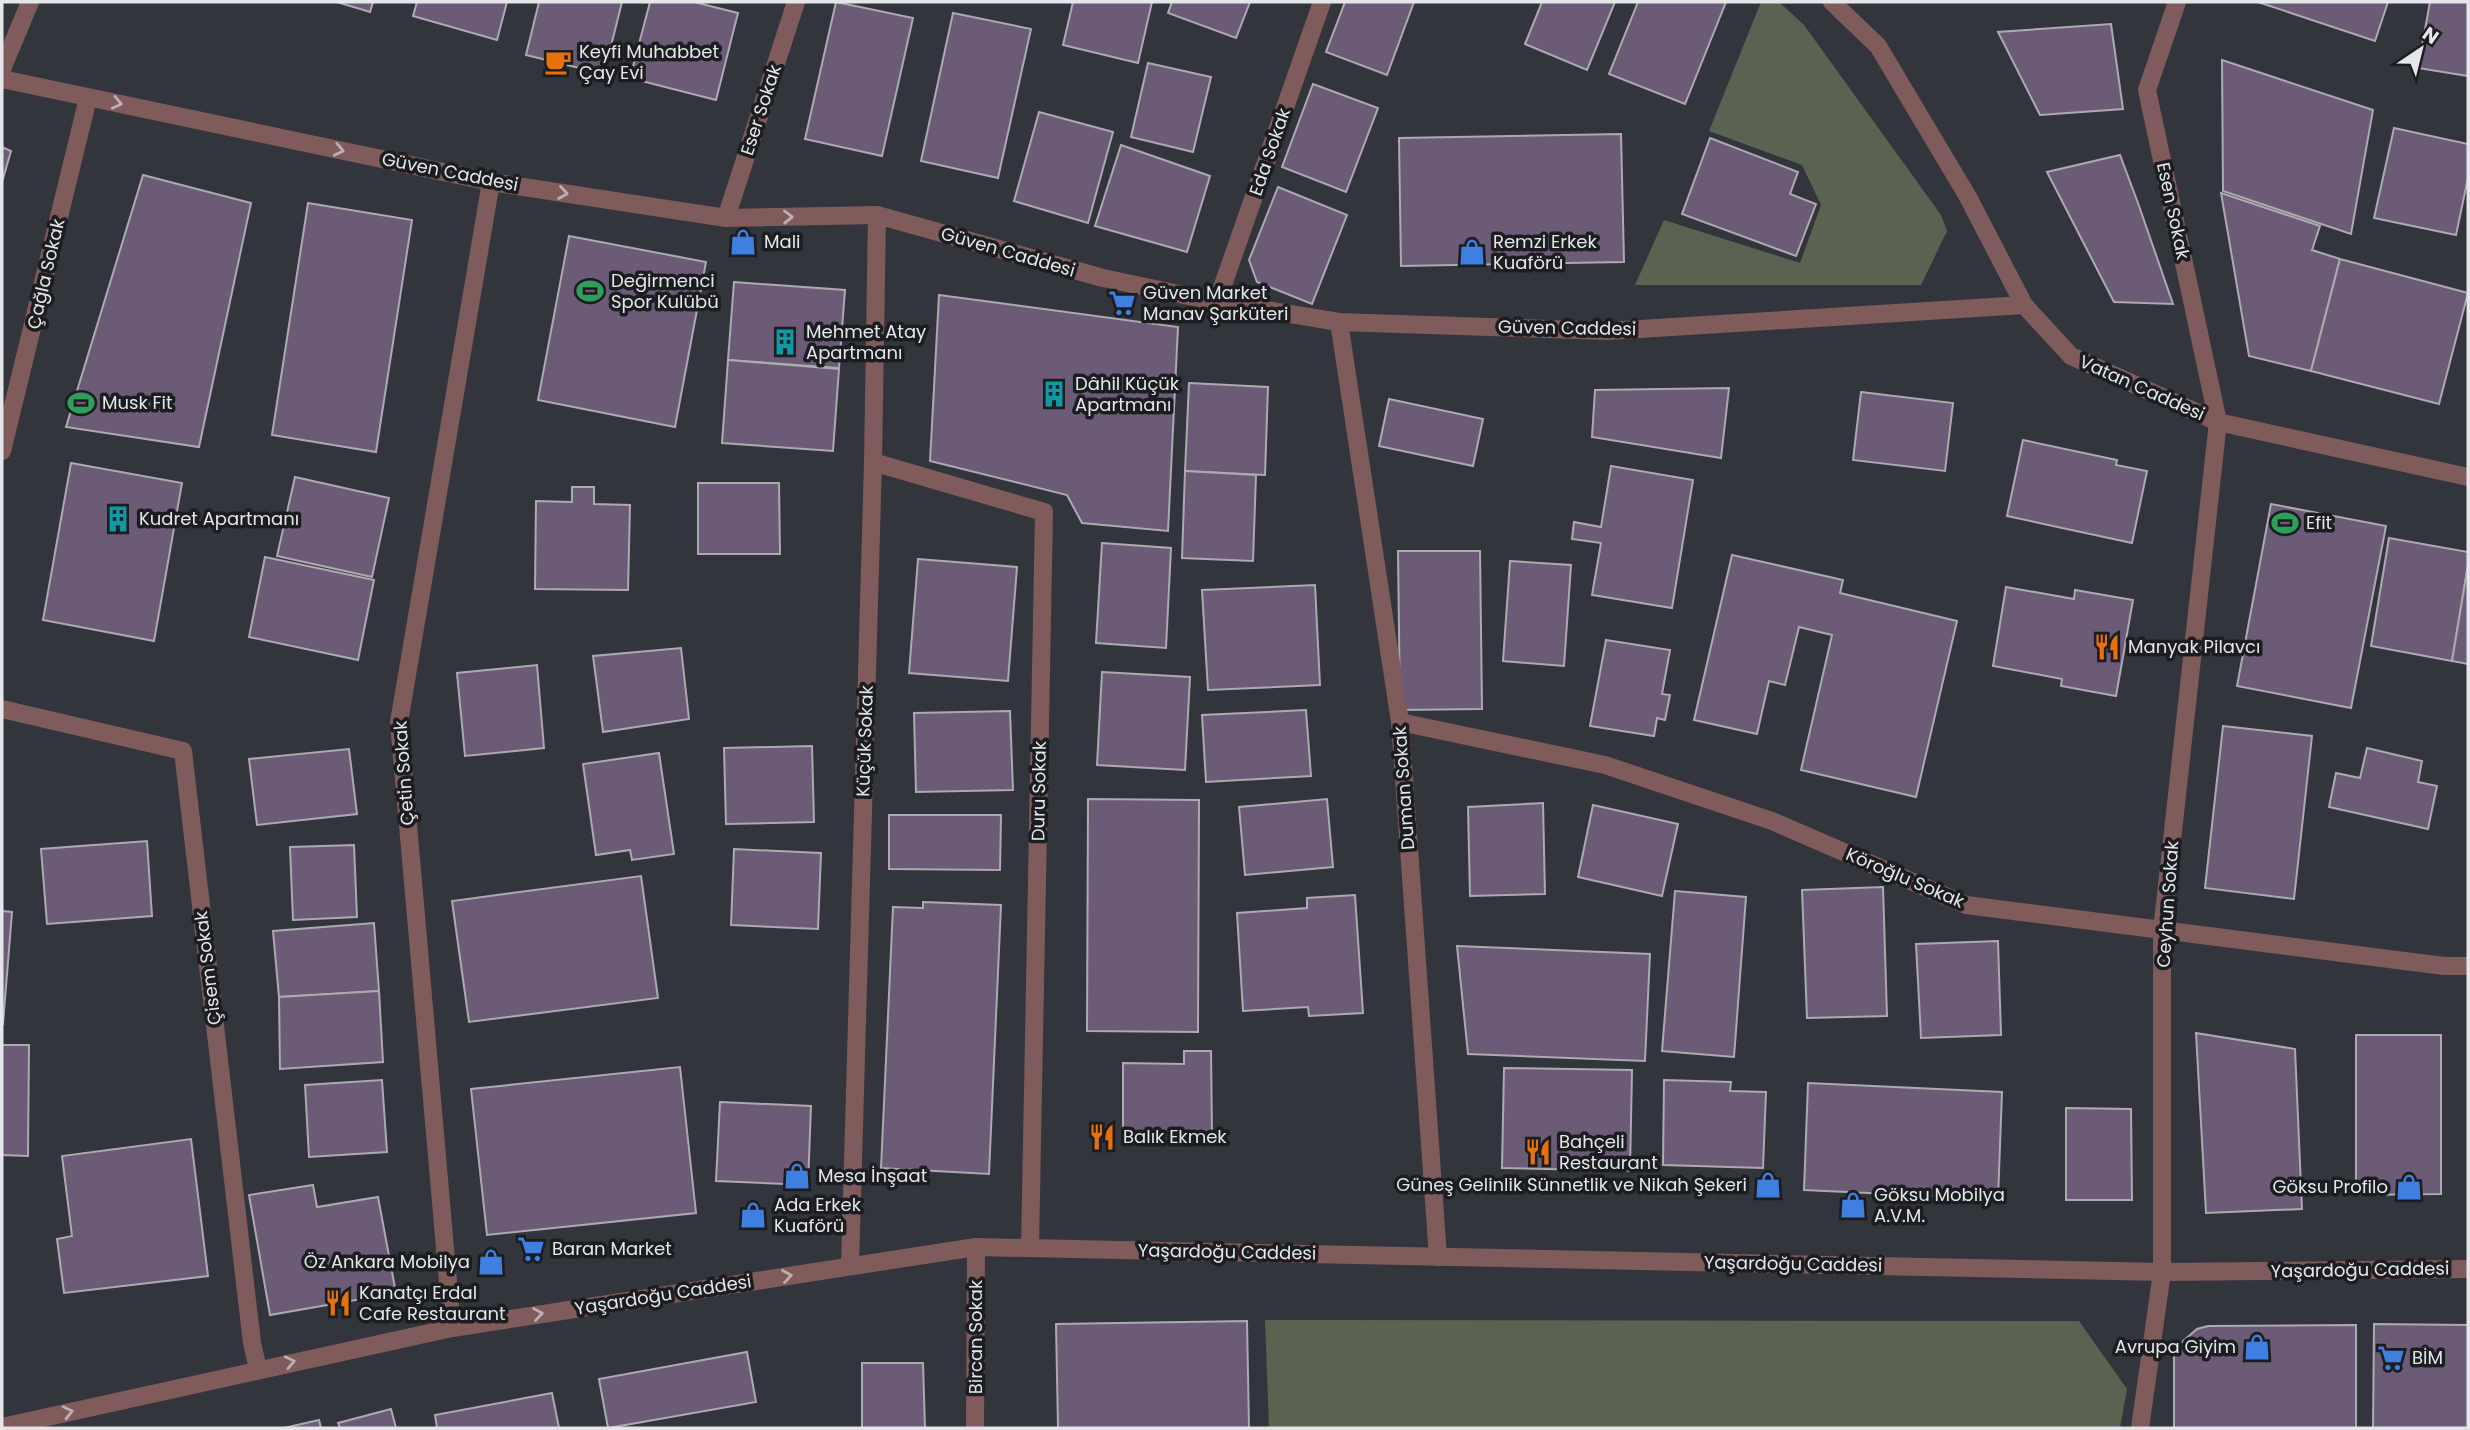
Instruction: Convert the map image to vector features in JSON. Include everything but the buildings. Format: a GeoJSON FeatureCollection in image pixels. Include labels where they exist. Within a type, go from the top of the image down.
{"type":"FeatureCollection","features":[{"type":"Feature","properties":{"kind":"street"},"geometry":{"type":"LineString","coordinates":[[2,69],[30,2]]}},
{"type":"Feature","properties":{"kind":"street","name":"Eser Sokak"},"geometry":{"type":"LineString","coordinates":[[726,218],[796,2]]}},
{"type":"Feature","properties":{"kind":"street","name":"Eda Sokak"},"geometry":{"type":"LineString","coordinates":[[1217,302],[1322,2]]}},
{"type":"Feature","properties":{"kind":"street","name":"Vatan Caddesi"},"geometry":{"type":"LineString","coordinates":[[1834,2],[1878,46],[1968,197],[2024,305],[2071,356],[2218,422],[2468,477]]}},
{"type":"Feature","properties":{"kind":"street","name":"Esen Sokak"},"geometry":{"type":"LineString","coordinates":[[2177,2],[2147,90],[2218,422]]}},
{"type":"Feature","properties":{"kind":"street","name":"Güven Caddesi"},"geometry":{"type":"LineString","coordinates":[[2,79],[491,181],[726,218],[877,215],[1103,278],[1217,302],[1339,323],[1608,331],[2024,305]]}},
{"type":"Feature","properties":{"kind":"street","name":"Çağla Sokak"},"geometry":{"type":"LineString","coordinates":[[2,451],[88,97]]}},
{"type":"Feature","properties":{"kind":"street","name":"Çetin Sokak"},"geometry":{"type":"LineString","coordinates":[[452,1328],[398,722],[491,181]]}},
{"type":"Feature","properties":{"kind":"street","name":"Küçük Sokak"},"geometry":{"type":"LineString","coordinates":[[850,1266],[873,462],[877,215]]}},
{"type":"Feature","properties":{"kind":"street","name":"Duman Sokak"},"geometry":{"type":"LineString","coordinates":[[1339,323],[1400,722],[1438,1257]]}},
{"type":"Feature","properties":{"kind":"street","name":"Ceyhun Sokak"},"geometry":{"type":"LineString","coordinates":[[2140,1428],[2162,1272],[2162,932],[2218,422]]}},
{"type":"Feature","properties":{"kind":"street","name":"Duru Sokak"},"geometry":{"type":"LineString","coordinates":[[873,462],[1044,512],[1030,1248]]}},
{"type":"Feature","properties":{"kind":"street","name":"Çisem Sokak"},"geometry":{"type":"LineString","coordinates":[[2,709],[183,751],[252,1343],[258,1369]]}},
{"type":"Feature","properties":{"kind":"street","name":"Köroğlu Sokak"},"geometry":{"type":"LineString","coordinates":[[1400,722],[1605,765],[1772,821],[1966,905],[2444,966],[2468,965]]}},
{"type":"Feature","properties":{"kind":"street","name":"Yaşardoğu Caddesi"},"geometry":{"type":"LineString","coordinates":[[2,1427],[452,1328],[976,1247],[2162,1272],[2468,1269]]}},
{"type":"Feature","properties":{"kind":"street","name":"Bircan Sokak"},"geometry":{"type":"LineString","coordinates":[[975,1428],[976,1247]]}},
{"type":"Feature","properties":{"kind":"green space"},"geometry":{"type":"Polygon","coordinates":[[[1761,2],[1779,2],[1804,25],[1941,215],[1947,231],[1921,285],[1635,285],[1664,220],[1800,263],[1821,205],[1802,165],[1709,131],[1761,2]]]}},
{"type":"Feature","properties":{"kind":"green space"},"geometry":{"type":"Polygon","coordinates":[[[1265,1320],[2079,1321],[2127,1389],[2120,1428],[1269,1428],[1265,1320]]]}},
{"type":"Feature","properties":{"kind":"place","name":"Keyfi Muhabbet Çay Evi"},"geometry":{"type":"Point","coordinates":[558,62]}},
{"type":"Feature","properties":{"kind":"place","name":"Mali"},"geometry":{"type":"Point","coordinates":[743,242]}},
{"type":"Feature","properties":{"kind":"place","name":"Remzi Erkek Kuaförü"},"geometry":{"type":"Point","coordinates":[1472,252]}},
{"type":"Feature","properties":{"kind":"place","name":"Değirmenci Spor Kulübü"},"geometry":{"type":"Point","coordinates":[590,291]}},
{"type":"Feature","properties":{"kind":"place","name":"Güven Market Manav Şarküteri"},"geometry":{"type":"Point","coordinates":[1122,303]}},
{"type":"Feature","properties":{"kind":"place","name":"Mehmet Atay Apartmanı"},"geometry":{"type":"Point","coordinates":[785,342]}},
{"type":"Feature","properties":{"kind":"place","name":"Dâhil Küçük Apartmanı"},"geometry":{"type":"Point","coordinates":[1054,394]}},
{"type":"Feature","properties":{"kind":"place","name":"Musk Fit"},"geometry":{"type":"Point","coordinates":[81,403]}},
{"type":"Feature","properties":{"kind":"place","name":"Kudret Apartmanı"},"geometry":{"type":"Point","coordinates":[118,519]}},
{"type":"Feature","properties":{"kind":"place","name":"Efit"},"geometry":{"type":"Point","coordinates":[2285,523]}},
{"type":"Feature","properties":{"kind":"place","name":"Manyak Pilavcı"},"geometry":{"type":"Point","coordinates":[2107,647]}},
{"type":"Feature","properties":{"kind":"place","name":"Balık Ekmek"},"geometry":{"type":"Point","coordinates":[1102,1137]}},
{"type":"Feature","properties":{"kind":"place","name":"Bahçeli Restaurant"},"geometry":{"type":"Point","coordinates":[1538,1152]}},
{"type":"Feature","properties":{"kind":"place","name":"Mesa İnşaat"},"geometry":{"type":"Point","coordinates":[797,1176]}},
{"type":"Feature","properties":{"kind":"place","name":"Güneş Gelinlik Sünnetlik ve Nikah Şekeri"},"geometry":{"type":"Point","coordinates":[1768,1185]}},
{"type":"Feature","properties":{"kind":"place","name":"Göksu Profilo"},"geometry":{"type":"Point","coordinates":[2409,1187]}},
{"type":"Feature","properties":{"kind":"place","name":"Göksu Mobilya A.V.M."},"geometry":{"type":"Point","coordinates":[1853,1205]}},
{"type":"Feature","properties":{"kind":"place","name":"Ada Erkek Kuaförü"},"geometry":{"type":"Point","coordinates":[753,1215]}},
{"type":"Feature","properties":{"kind":"place","name":"Baran Market"},"geometry":{"type":"Point","coordinates":[531,1249]}},
{"type":"Feature","properties":{"kind":"place","name":"Öz Ankara Mobilya"},"geometry":{"type":"Point","coordinates":[491,1262]}},
{"type":"Feature","properties":{"kind":"place","name":"Kanatçı Erdal Cafe Restaurant"},"geometry":{"type":"Point","coordinates":[338,1303]}},
{"type":"Feature","properties":{"kind":"place","name":"Avrupa Giyim"},"geometry":{"type":"Point","coordinates":[2257,1347]}},
{"type":"Feature","properties":{"kind":"place","name":"BİM"},"geometry":{"type":"Point","coordinates":[2391,1358]}}]}
